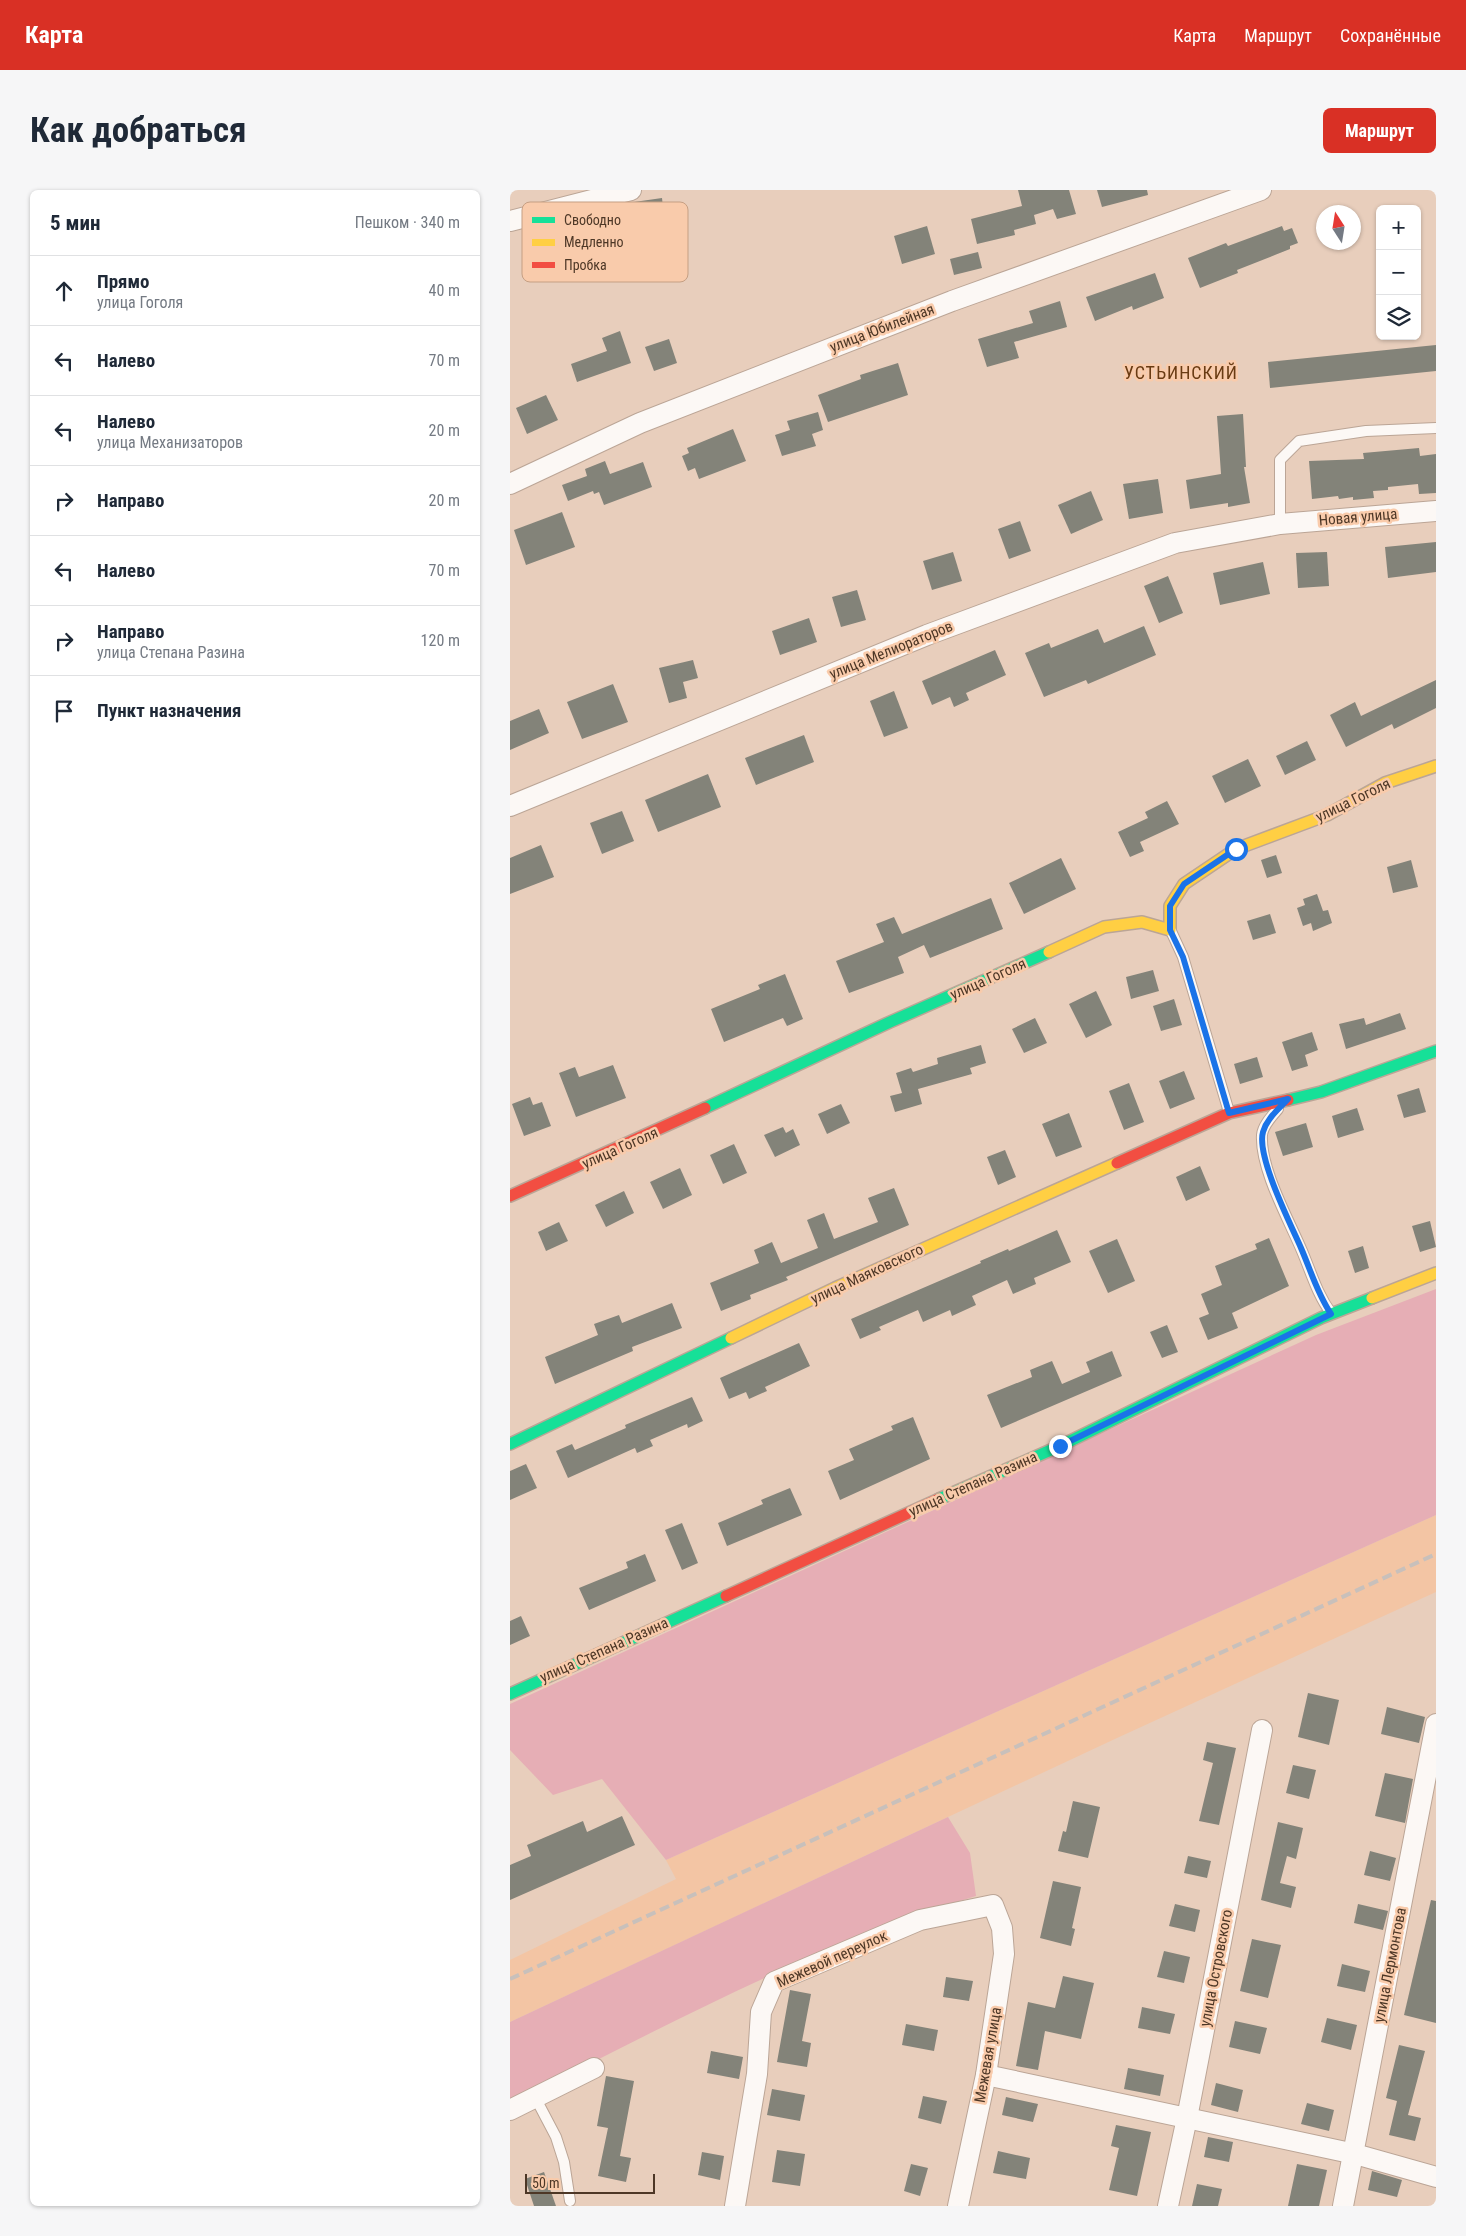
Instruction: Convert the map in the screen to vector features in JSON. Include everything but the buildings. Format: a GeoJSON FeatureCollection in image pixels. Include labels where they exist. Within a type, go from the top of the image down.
{"type":"FeatureCollection","features":[{"type":"Feature","properties":{"kind":"street"},"geometry":{"type":"LineString","coordinates":[[584,202],[631,190]]}},
{"type":"Feature","properties":{"kind":"street","name":"улица Юбилейная"},"geometry":{"type":"LineString","coordinates":[[510,484],[649,419],[952,301],[1261,190]]}},
{"type":"Feature","properties":{"kind":"street","name":"Новая улица"},"geometry":{"type":"LineString","coordinates":[[1280,524],[1436,511]]}},
{"type":"Feature","properties":{"kind":"street","name":"улица Мелиораторов"},"geometry":{"type":"LineString","coordinates":[[510,806],[927,635],[1175,543],[1280,524]]}},
{"type":"Feature","properties":{"kind":"street","name":"улица Гоголя"},"geometry":{"type":"LineString","coordinates":[[510,1196],[653,1133],[890,1022],[1104,927],[1142,922],[1170,930],[1170,906],[1184,884],[1236,849],[1327,815],[1385,782],[1436,766]]}},
{"type":"Feature","properties":{"kind":"street","name":"улица Маяковского"},"geometry":{"type":"LineString","coordinates":[[510,1444],[835,1288],[1229,1113],[1321,1092],[1436,1051]]}},
{"type":"Feature","properties":{"kind":"street","name":"улица Степана Разина"},"geometry":{"type":"LineString","coordinates":[[510,1694],[854,1537],[1060,1446],[1331,1314],[1436,1273]]}},
{"type":"Feature","properties":{"kind":"street","name":"улица Лермонтова"},"geometry":{"type":"LineString","coordinates":[[1343,2206],[1436,1724]]}},
{"type":"Feature","properties":{"kind":"street","name":"улица Островского"},"geometry":{"type":"LineString","coordinates":[[1168,2206],[1187,2118],[1262,1730]]}},
{"type":"Feature","properties":{"kind":"street","name":"Межевая улица"},"geometry":{"type":"LineString","coordinates":[[958,2206],[986,2075],[1004,1954],[1002,1928],[992,1904]]}},
{"type":"Feature","properties":{"kind":"street","name":"Межевой переулок"},"geometry":{"type":"LineString","coordinates":[[735,2206],[758,2074],[761,2012],[774,1982],[920,1920],[992,1904]]}},
{"type":"Feature","properties":{"kind":"street"},"geometry":{"type":"LineString","coordinates":[[510,2110],[594,2068]]}},
{"type":"Feature","properties":{"kind":"street"},"geometry":{"type":"LineString","coordinates":[[986,2075],[1354,2154],[1436,2177]]}},
{"type":"Feature","properties":{"kind":"lane"},"geometry":{"type":"LineString","coordinates":[[1280,524],[1280,460],[1300,441],[1366,431],[1436,428]]}},
{"type":"Feature","properties":{"kind":"lane"},"geometry":{"type":"LineString","coordinates":[[1170,930],[1183,957],[1229,1113]]}},
{"type":"Feature","properties":{"kind":"lane"},"geometry":{"type":"LineString","coordinates":[[1288,1099],[1269,1119],[1262,1134],[1266,1158],[1278,1199],[1301,1249],[1320,1298],[1331,1314]]}},
{"type":"Feature","properties":{"kind":"lane"},"geometry":{"type":"LineString","coordinates":[[535,2098],[556,2137],[564,2162],[570,2201]]}},
{"type":"Feature","properties":{"kind":"shaded area"},"geometry":{"type":"Polygon","coordinates":[[[1436,1289],[1436,1515],[666,1860],[602,1779],[553,1795],[510,1750],[510,1704],[1316,1335],[1436,1289]]]}},
{"type":"Feature","properties":{"kind":"shaded area"},"geometry":{"type":"Polygon","coordinates":[[[1436,1515],[1436,1592],[1117,1738],[510,2022],[510,1960],[676,1879],[666,1860],[1436,1515]]]}},
{"type":"Feature","properties":{"kind":"shaded area"},"geometry":{"type":"Polygon","coordinates":[[[948,1817],[970,1853],[976,1896],[856,1938],[797,1963],[681,2018],[510,2104],[510,2022],[948,1817]]]}},
{"type":"Feature","properties":{"kind":"railway"},"geometry":{"type":"LineString","coordinates":[[510,1979],[1436,1554]]}},
{"type":"Feature","properties":{"kind":"traffic: fast"},"geometry":{"type":"LineString","coordinates":[[705,1108],[890,1022],[1049,952]]}},
{"type":"Feature","properties":{"kind":"traffic: fast"},"geometry":{"type":"LineString","coordinates":[[1288,1100],[1321,1092],[1436,1051]]}},
{"type":"Feature","properties":{"kind":"traffic: fast"},"geometry":{"type":"LineString","coordinates":[[939,1499],[1060,1446],[1321,1318],[1372,1298]]}},
{"type":"Feature","properties":{"kind":"traffic: fast"},"geometry":{"type":"LineString","coordinates":[[510,1444],[731,1338]]}},
{"type":"Feature","properties":{"kind":"traffic: fast"},"geometry":{"type":"LineString","coordinates":[[510,1694],[726,1596]]}},
{"type":"Feature","properties":{"kind":"traffic: slow"},"geometry":{"type":"LineString","coordinates":[[1049,952],[1104,927],[1142,922],[1170,930],[1170,906],[1184,884],[1236,849],[1327,815],[1385,783],[1436,766]]}},
{"type":"Feature","properties":{"kind":"traffic: slow"},"geometry":{"type":"LineString","coordinates":[[731,1338],[835,1288],[1117,1163]]}},
{"type":"Feature","properties":{"kind":"traffic: slow"},"geometry":{"type":"LineString","coordinates":[[1372,1298],[1436,1273]]}},
{"type":"Feature","properties":{"kind":"traffic: jam"},"geometry":{"type":"LineString","coordinates":[[1117,1163],[1229,1113],[1288,1100]]}},
{"type":"Feature","properties":{"kind":"traffic: jam"},"geometry":{"type":"LineString","coordinates":[[510,1196],[705,1108]]}},
{"type":"Feature","properties":{"kind":"traffic: jam"},"geometry":{"type":"LineString","coordinates":[[726,1596],[939,1499]]}},
{"type":"Feature","properties":{"kind":"district","name":"УСТЬИНСКИЙ"},"geometry":{"type":"Point","coordinates":[1181,372]}},
{"type":"Feature","properties":{"kind":"route"},"geometry":{"type":"LineString","coordinates":[[1060,1446],[1331,1314],[1320,1298],[1301,1249],[1278,1199],[1266,1158],[1262,1134],[1269,1119],[1288,1099],[1229,1113],[1183,957],[1170,930],[1170,906],[1184,884],[1236,849]]}}]}
